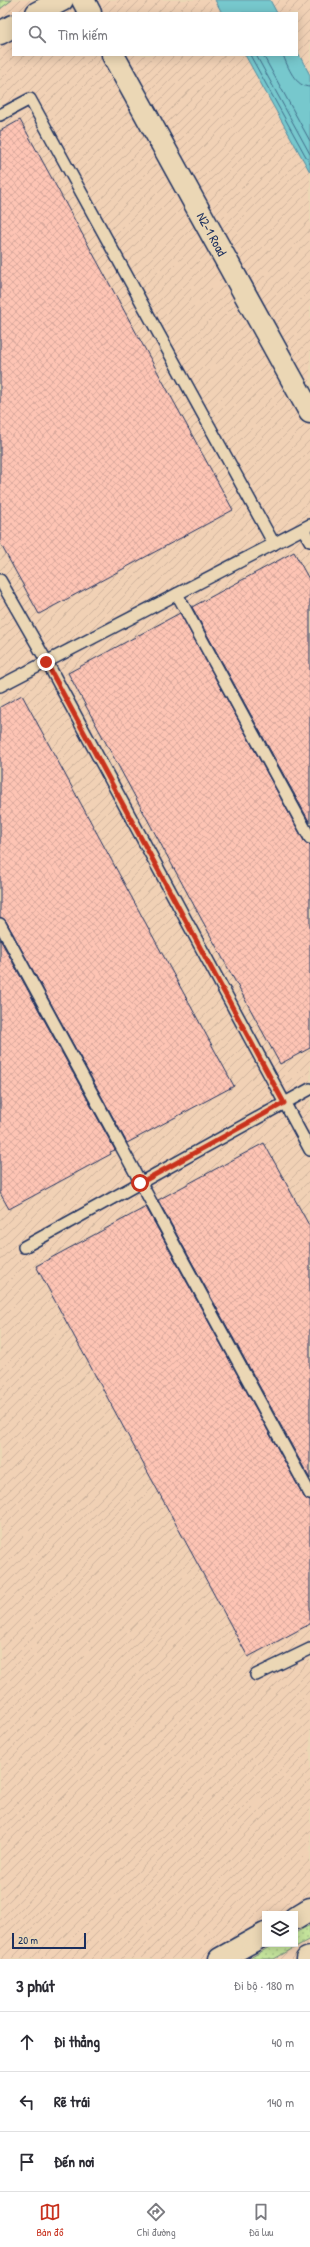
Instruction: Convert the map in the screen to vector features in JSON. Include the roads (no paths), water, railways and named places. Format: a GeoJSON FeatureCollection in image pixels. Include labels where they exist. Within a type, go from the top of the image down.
{"type":"FeatureCollection","features":[{"type":"Feature","properties":{"kind":"street"},"geometry":{"type":"LineString","coordinates":[[40,12],[62,0]]}},
{"type":"Feature","properties":{"kind":"street"},"geometry":{"type":"LineString","coordinates":[[83,0],[89,12]]}},
{"type":"Feature","properties":{"kind":"street"},"geometry":{"type":"LineString","coordinates":[[0,33],[12,27]]}},
{"type":"Feature","properties":{"kind":"street","name":"N2-1 Road"},"geometry":{"type":"LineString","coordinates":[[114,56],[310,412]]}},
{"type":"Feature","properties":{"kind":"street"},"geometry":{"type":"LineString","coordinates":[[298,1916],[310,1909]]}},
{"type":"Feature","properties":{"kind":"street"},"geometry":{"type":"LineString","coordinates":[[220,1959],[262,1936]]}},
{"type":"Feature","properties":{"kind":"lane"},"geometry":{"type":"LineString","coordinates":[[0,115],[30,99],[274,544]]}},
{"type":"Feature","properties":{"kind":"lane"},"geometry":{"type":"LineString","coordinates":[[0,686],[307,527],[310,541]]}},
{"type":"Feature","properties":{"kind":"lane"},"geometry":{"type":"LineString","coordinates":[[0,580],[46,662],[310,1150]]}},
{"type":"Feature","properties":{"kind":"lane"},"geometry":{"type":"LineString","coordinates":[[177,594],[310,838]]}},
{"type":"Feature","properties":{"kind":"lane"},"geometry":{"type":"LineString","coordinates":[[0,924],[310,1494]]}},
{"type":"Feature","properties":{"kind":"lane"},"geometry":{"type":"LineString","coordinates":[[24,1247],[310,1089]]}},
{"type":"Feature","properties":{"kind":"lane"},"geometry":{"type":"LineString","coordinates":[[256,1675],[310,1649]]}},
{"type":"Feature","properties":{"kind":"water"},"geometry":{"type":"Polygon","coordinates":[[[215,0],[270,0],[276,12],[221,12],[215,0]]]}},
{"type":"Feature","properties":{"kind":"water"},"geometry":{"type":"Polygon","coordinates":[[[298,53],[310,75],[310,172],[246,56],[298,56],[298,53]]]}}]}
